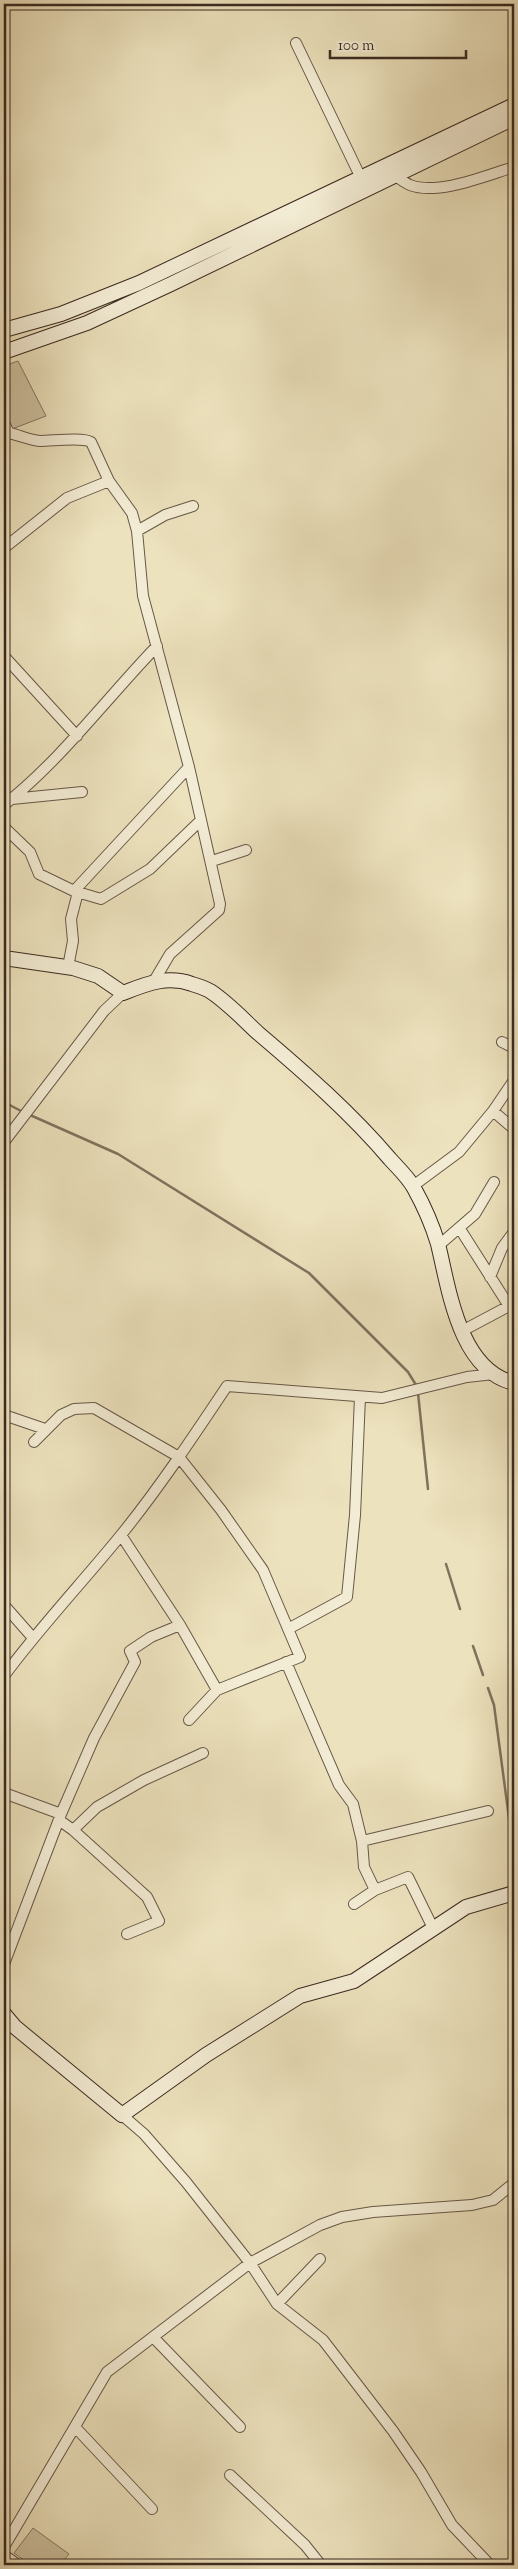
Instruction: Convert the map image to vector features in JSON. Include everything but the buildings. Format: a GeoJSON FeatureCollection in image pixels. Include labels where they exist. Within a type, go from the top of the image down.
{"type":"FeatureCollection","features":[{"type":"Feature","properties":{"kind":"street"},"geometry":{"type":"LineString","coordinates":[[296,43],[361,178]]}},
{"type":"Feature","properties":{"kind":"street"},"geometry":{"type":"LineString","coordinates":[[4,330],[61,314],[139,284],[514,105]]}},
{"type":"Feature","properties":{"kind":"street"},"geometry":{"type":"LineString","coordinates":[[4,352],[87,323],[514,118]]}},
{"type":"Feature","properties":{"kind":"street"},"geometry":{"type":"LineString","coordinates":[[394,175],[411,186],[431,187],[463,183],[514,167]]}},
{"type":"Feature","properties":{"kind":"street"},"geometry":{"type":"LineString","coordinates":[[4,423],[6,435],[65,442],[86,440],[94,447],[108,481],[132,512],[137,530],[143,596],[189,767],[200,821],[212,861],[219,910],[170,954],[154,981]]}},
{"type":"Feature","properties":{"kind":"street"},"geometry":{"type":"LineString","coordinates":[[4,548],[67,498],[108,481]]}},
{"type":"Feature","properties":{"kind":"street"},"geometry":{"type":"LineString","coordinates":[[137,530],[166,515],[193,506]]}},
{"type":"Feature","properties":{"kind":"street"},"geometry":{"type":"LineString","coordinates":[[8,802],[77,736],[157,646]]}},
{"type":"Feature","properties":{"kind":"street"},"geometry":{"type":"LineString","coordinates":[[4,656],[77,736]]}},
{"type":"Feature","properties":{"kind":"street"},"geometry":{"type":"LineString","coordinates":[[68,967],[73,940],[71,919],[76,891],[189,767]]}},
{"type":"Feature","properties":{"kind":"street"},"geometry":{"type":"LineString","coordinates":[[8,802],[82,792]]}},
{"type":"Feature","properties":{"kind":"street"},"geometry":{"type":"LineString","coordinates":[[4,827],[30,852],[39,874],[76,891],[101,899],[109,896],[150,869],[200,821]]}},
{"type":"Feature","properties":{"kind":"street"},"geometry":{"type":"LineString","coordinates":[[212,861],[246,850]]}},
{"type":"Feature","properties":{"kind":"street"},"geometry":{"type":"LineString","coordinates":[[4,958],[68,967],[98,976],[123,993]]}},
{"type":"Feature","properties":{"kind":"street"},"geometry":{"type":"LineString","coordinates":[[4,1142],[104,1011],[123,993],[154,981],[190,983],[209,990],[300,1070],[375,1141],[413,1186],[428,1216],[438,1246],[449,1294],[468,1344],[494,1374],[514,1383]]}},
{"type":"Feature","properties":{"kind":"street"},"geometry":{"type":"LineString","coordinates":[[502,1042],[514,1048]]}},
{"type":"Feature","properties":{"kind":"street"},"geometry":{"type":"LineString","coordinates":[[413,1186],[459,1152],[493,1111],[514,1080]]}},
{"type":"Feature","properties":{"kind":"street"},"geometry":{"type":"LineString","coordinates":[[493,1111],[514,1129]]}},
{"type":"Feature","properties":{"kind":"street"},"geometry":{"type":"LineString","coordinates":[[438,1246],[460,1229],[475,1214],[494,1182]]}},
{"type":"Feature","properties":{"kind":"street"},"geometry":{"type":"LineString","coordinates":[[460,1229],[490,1277],[512,1307],[462,1331]]}},
{"type":"Feature","properties":{"kind":"street"},"geometry":{"type":"LineString","coordinates":[[490,1277],[502,1248],[513,1233]]}},
{"type":"Feature","properties":{"kind":"street"},"geometry":{"type":"LineString","coordinates":[[4,1676],[33,1638],[121,1535],[180,1457],[227,1386],[382,1398],[457,1379],[494,1374]]}},
{"type":"Feature","properties":{"kind":"street"},"geometry":{"type":"LineString","coordinates":[[288,1629],[347,1597],[355,1515],[360,1397]]}},
{"type":"Feature","properties":{"kind":"street"},"geometry":{"type":"LineString","coordinates":[[34,1442],[45,1429],[68,1412],[74,1409],[94,1408],[180,1457],[221,1510],[263,1570],[300,1657],[217,1690],[189,1720]]}},
{"type":"Feature","properties":{"kind":"street"},"geometry":{"type":"LineString","coordinates":[[4,1415],[45,1429]]}},
{"type":"Feature","properties":{"kind":"street"},"geometry":{"type":"LineString","coordinates":[[121,1535],[180,1625],[217,1690]]}},
{"type":"Feature","properties":{"kind":"street"},"geometry":{"type":"LineString","coordinates":[[4,1606],[33,1638]]}},
{"type":"Feature","properties":{"kind":"street"},"geometry":{"type":"LineString","coordinates":[[4,1964],[60,1817],[94,1738],[135,1662],[130,1651],[151,1637],[180,1625]]}},
{"type":"Feature","properties":{"kind":"street"},"geometry":{"type":"LineString","coordinates":[[286,1662],[339,1785],[353,1804],[362,1841],[364,1867],[376,1890]]}},
{"type":"Feature","properties":{"kind":"street"},"geometry":{"type":"LineString","coordinates":[[73,1830],[97,1807],[144,1780],[203,1753]]}},
{"type":"Feature","properties":{"kind":"street"},"geometry":{"type":"LineString","coordinates":[[4,1792],[60,1817],[147,1897],[159,1921],[127,1934]]}},
{"type":"Feature","properties":{"kind":"street"},"geometry":{"type":"LineString","coordinates":[[362,1841],[488,1811]]}},
{"type":"Feature","properties":{"kind":"street"},"geometry":{"type":"LineString","coordinates":[[354,1904],[376,1890],[408,1877],[434,1930]]}},
{"type":"Feature","properties":{"kind":"street"},"geometry":{"type":"LineString","coordinates":[[122,2115],[206,2055],[300,1996],[354,1981],[434,1930],[466,1907],[514,1893]]}},
{"type":"Feature","properties":{"kind":"street"},"geometry":{"type":"LineString","coordinates":[[4,2014],[15,2027],[144,2134],[186,2182],[250,2264],[277,2304],[323,2340],[393,2431],[421,2472],[452,2525],[490,2565]]}},
{"type":"Feature","properties":{"kind":"street"},"geometry":{"type":"LineString","coordinates":[[4,2547],[107,2372],[250,2264],[320,2225],[342,2217],[373,2212],[472,2205],[493,2200],[514,2183]]}},
{"type":"Feature","properties":{"kind":"street"},"geometry":{"type":"LineString","coordinates":[[277,2304],[320,2259]]}},
{"type":"Feature","properties":{"kind":"street"},"geometry":{"type":"LineString","coordinates":[[154,2337],[240,2427]]}},
{"type":"Feature","properties":{"kind":"street"},"geometry":{"type":"LineString","coordinates":[[75,2427],[152,2509]]}},
{"type":"Feature","properties":{"kind":"street"},"geometry":{"type":"LineString","coordinates":[[230,2475],[305,2544],[321,2565]]}},
{"type":"Feature","properties":{"kind":"street"},"geometry":{"type":"LineString","coordinates":[[4,2555],[18,2565]]}},
{"type":"Feature","properties":{"kind":"shaded area"},"geometry":{"type":"Polygon","coordinates":[[[18,361],[46,416],[12,429],[4,412],[4,366],[18,361]]]}},
{"type":"Feature","properties":{"kind":"shaded area"},"geometry":{"type":"Polygon","coordinates":[[[33,2528],[69,2554],[60,2565],[31,2565],[14,2553],[33,2528]]]}},
{"type":"Feature","properties":{"kind":"waterway"},"geometry":{"type":"LineString","coordinates":[[4,1102],[21,1111]]}},
{"type":"Feature","properties":{"kind":"waterway"},"geometry":{"type":"LineString","coordinates":[[30,1115],[118,1154],[309,1273],[408,1372],[416,1385]]}},
{"type":"Feature","properties":{"kind":"waterway"},"geometry":{"type":"LineString","coordinates":[[418,1393],[428,1489]]}},
{"type":"Feature","properties":{"kind":"waterway"},"geometry":{"type":"LineString","coordinates":[[446,1564],[460,1609]]}},
{"type":"Feature","properties":{"kind":"waterway"},"geometry":{"type":"LineString","coordinates":[[473,1646],[483,1675]]}},
{"type":"Feature","properties":{"kind":"waterway"},"geometry":{"type":"LineString","coordinates":[[488,1688],[494,1705],[514,1856]]}}]}
